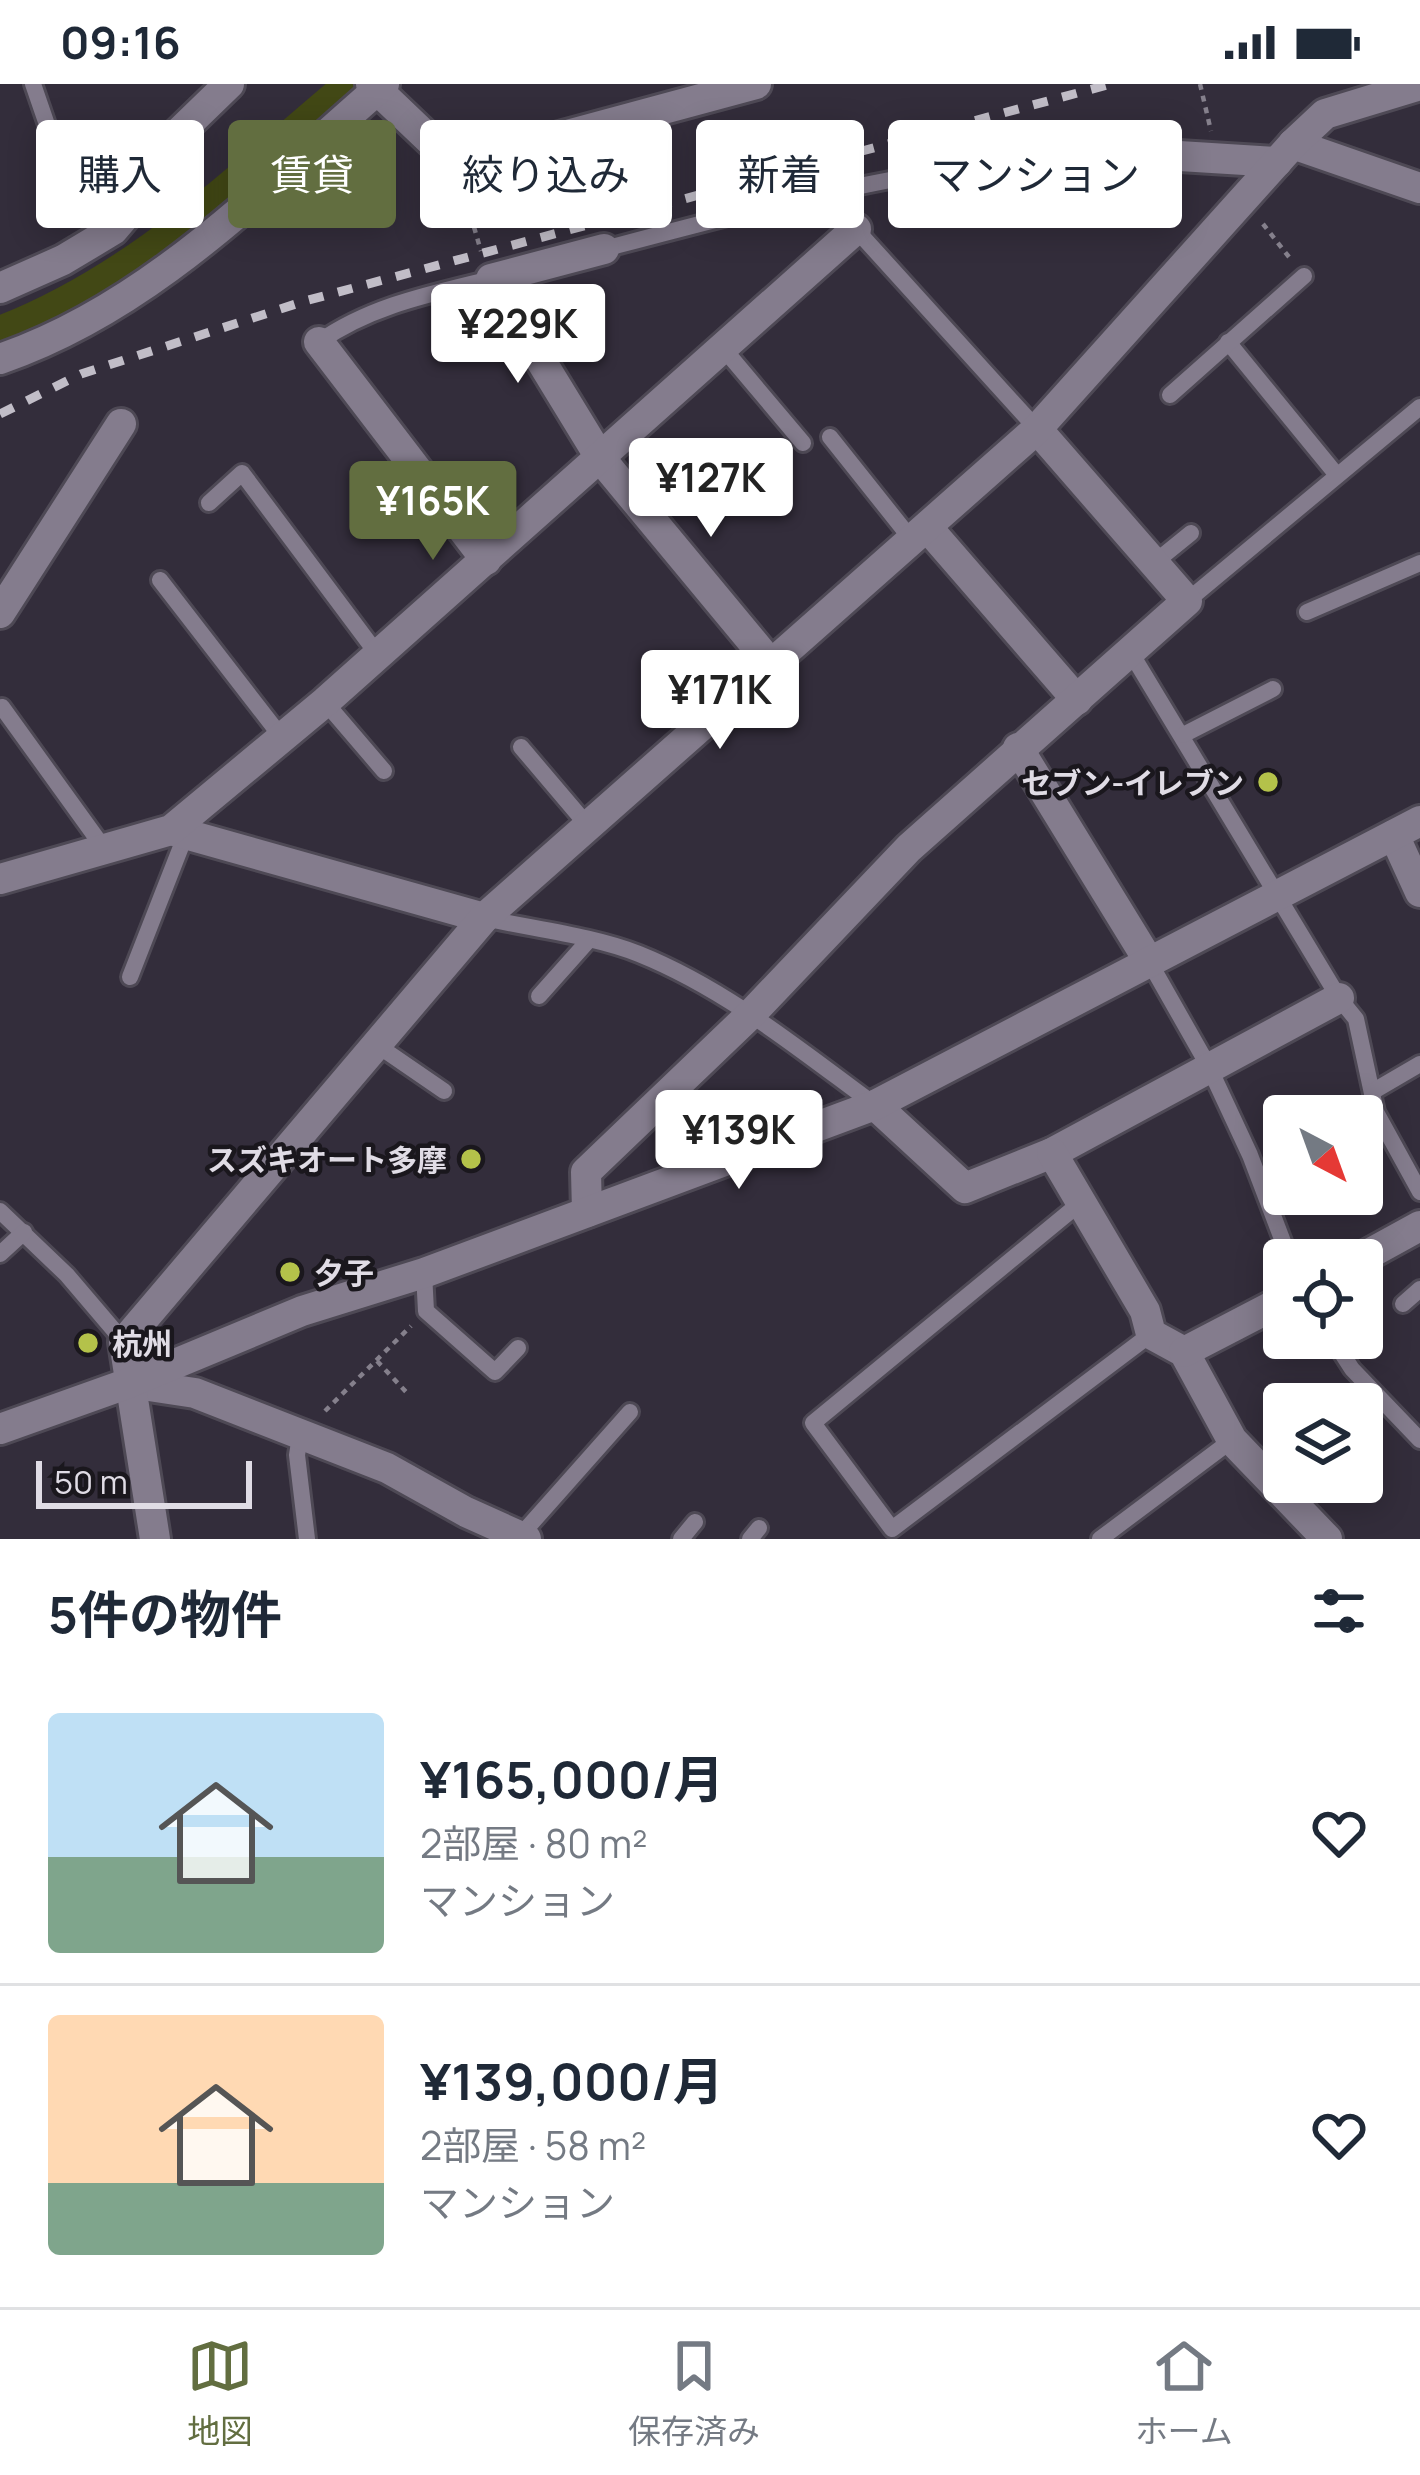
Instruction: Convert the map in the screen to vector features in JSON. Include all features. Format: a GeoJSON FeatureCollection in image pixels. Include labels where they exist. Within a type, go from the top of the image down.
{"type":"FeatureCollection","features":[{"type":"Feature","properties":{"kind":"street"},"geometry":{"type":"LineString","coordinates":[[0,288],[64,260],[113,230],[136,203],[164,148],[230,84]]}},
{"type":"Feature","properties":{"kind":"street"},"geometry":{"type":"LineString","coordinates":[[623,120],[755,84]]}},
{"type":"Feature","properties":{"kind":"street"},"geometry":{"type":"LineString","coordinates":[[154,1539],[124,1342],[484,918],[1037,430],[1325,114],[1420,85]]}},
{"type":"Feature","properties":{"kind":"street"},"geometry":{"type":"LineString","coordinates":[[0,358],[43,344],[150,279],[247,208],[377,86],[420,130]]}},
{"type":"Feature","properties":{"kind":"street"},"geometry":{"type":"LineString","coordinates":[[1182,152],[1285,153],[1420,188]]}},
{"type":"Feature","properties":{"kind":"street"},"geometry":{"type":"LineString","coordinates":[[179,832],[856,230]]}},
{"type":"Feature","properties":{"kind":"street"},"geometry":{"type":"LineString","coordinates":[[604,249],[491,279],[601,459],[770,663]]}},
{"type":"Feature","properties":{"kind":"street"},"geometry":{"type":"LineString","coordinates":[[319,342],[486,560]]}},
{"type":"Feature","properties":{"kind":"street"},"geometry":{"type":"LineString","coordinates":[[0,613],[121,424]]}},
{"type":"Feature","properties":{"kind":"street"},"geometry":{"type":"LineString","coordinates":[[586,1212],[586,1172],[751,1014],[909,848],[1187,601],[1037,430]]}},
{"type":"Feature","properties":{"kind":"street"},"geometry":{"type":"LineString","coordinates":[[920,534],[1077,700]]}},
{"type":"Feature","properties":{"kind":"street"},"geometry":{"type":"LineString","coordinates":[[1018,748],[1150,963]]}},
{"type":"Feature","properties":{"kind":"street"},"geometry":{"type":"LineString","coordinates":[[0,1429],[129,1383],[302,1311],[424,1274],[875,1105],[1407,828],[1420,892]]}},
{"type":"Feature","properties":{"kind":"street"},"geometry":{"type":"LineString","coordinates":[[0,879],[103,847],[179,832],[484,918]]}},
{"type":"Feature","properties":{"kind":"street"},"geometry":{"type":"LineString","coordinates":[[875,1105],[965,1188],[1052,1153],[1339,998]]}},
{"type":"Feature","properties":{"kind":"street"},"geometry":{"type":"LineString","coordinates":[[1052,1153],[1144,1311],[1151,1334],[1184,1352],[1232,1440],[1327,1539]]}},
{"type":"Feature","properties":{"kind":"street"},"geometry":{"type":"LineString","coordinates":[[1383,1246],[1420,1226]]}},
{"type":"Feature","properties":{"kind":"street"},"geometry":{"type":"LineString","coordinates":[[1184,1352],[1263,1311]]}},
{"type":"Feature","properties":{"kind":"street"},"geometry":{"type":"LineString","coordinates":[[129,1383],[195,1394],[386,1468],[523,1537]]}},
{"type":"Feature","properties":{"kind":"lane"},"geometry":{"type":"LineString","coordinates":[[33,84],[45,120]]}},
{"type":"Feature","properties":{"kind":"lane"},"geometry":{"type":"LineString","coordinates":[[604,249],[696,225]]}},
{"type":"Feature","properties":{"kind":"lane"},"geometry":{"type":"LineString","coordinates":[[856,230],[1037,430]]}},
{"type":"Feature","properties":{"kind":"lane"},"geometry":{"type":"LineString","coordinates":[[1170,395],[1304,276]]}},
{"type":"Feature","properties":{"kind":"lane"},"geometry":{"type":"LineString","coordinates":[[319,342],[343,325],[391,304],[491,279]]}},
{"type":"Feature","properties":{"kind":"lane"},"geometry":{"type":"LineString","coordinates":[[1228,342],[1336,475]]}},
{"type":"Feature","properties":{"kind":"lane"},"geometry":{"type":"LineString","coordinates":[[723,348],[802,442]]}},
{"type":"Feature","properties":{"kind":"lane"},"geometry":{"type":"LineString","coordinates":[[1187,601],[1420,407]]}},
{"type":"Feature","properties":{"kind":"lane"},"geometry":{"type":"LineString","coordinates":[[830,437],[920,534]]}},
{"type":"Feature","properties":{"kind":"lane"},"geometry":{"type":"LineString","coordinates":[[208,502],[242,473],[378,655]]}},
{"type":"Feature","properties":{"kind":"lane"},"geometry":{"type":"LineString","coordinates":[[1154,563],[1191,533]]}},
{"type":"Feature","properties":{"kind":"lane"},"geometry":{"type":"LineString","coordinates":[[1307,612],[1420,563]]}},
{"type":"Feature","properties":{"kind":"lane"},"geometry":{"type":"LineString","coordinates":[[160,580],[283,739]]}},
{"type":"Feature","properties":{"kind":"lane"},"geometry":{"type":"LineString","coordinates":[[1131,653],[1356,1019],[1376,1112],[1420,1192]]}},
{"type":"Feature","properties":{"kind":"lane"},"geometry":{"type":"LineString","coordinates":[[1183,735],[1273,689]]}},
{"type":"Feature","properties":{"kind":"lane"},"geometry":{"type":"LineString","coordinates":[[325,702],[384,771]]}},
{"type":"Feature","properties":{"kind":"lane"},"geometry":{"type":"LineString","coordinates":[[2,707],[103,847]]}},
{"type":"Feature","properties":{"kind":"lane"},"geometry":{"type":"LineString","coordinates":[[521,747],[588,826]]}},
{"type":"Feature","properties":{"kind":"lane"},"geometry":{"type":"LineString","coordinates":[[130,977],[179,832]]}},
{"type":"Feature","properties":{"kind":"lane"},"geometry":{"type":"LineString","coordinates":[[484,918],[635,952],[695,980],[751,1014],[875,1105]]}},
{"type":"Feature","properties":{"kind":"lane"},"geometry":{"type":"LineString","coordinates":[[539,996],[588,941]]}},
{"type":"Feature","properties":{"kind":"lane"},"geometry":{"type":"LineString","coordinates":[[1150,963],[1209,1066],[1282,1239]]}},
{"type":"Feature","properties":{"kind":"lane"},"geometry":{"type":"LineString","coordinates":[[377,1045],[444,1091]]}},
{"type":"Feature","properties":{"kind":"lane"},"geometry":{"type":"LineString","coordinates":[[1372,1092],[1420,1064]]}},
{"type":"Feature","properties":{"kind":"lane"},"geometry":{"type":"LineString","coordinates":[[1079,1204],[813,1423],[892,1529],[1151,1334]]}},
{"type":"Feature","properties":{"kind":"lane"},"geometry":{"type":"LineString","coordinates":[[0,1211],[67,1275],[124,1342]]}},
{"type":"Feature","properties":{"kind":"lane"},"geometry":{"type":"LineString","coordinates":[[0,1254],[24,1232]]}},
{"type":"Feature","properties":{"kind":"lane"},"geometry":{"type":"LineString","coordinates":[[424,1274],[426,1311],[494,1372],[518,1348]]}},
{"type":"Feature","properties":{"kind":"lane"},"geometry":{"type":"LineString","coordinates":[[1403,1304],[1420,1289]]}},
{"type":"Feature","properties":{"kind":"lane"},"geometry":{"type":"LineString","coordinates":[[1346,1359],[1420,1440]]}},
{"type":"Feature","properties":{"kind":"lane"},"geometry":{"type":"LineString","coordinates":[[523,1537],[630,1412]]}},
{"type":"Feature","properties":{"kind":"lane"},"geometry":{"type":"LineString","coordinates":[[300,1436],[297,1455],[307,1539]]}},
{"type":"Feature","properties":{"kind":"lane"},"geometry":{"type":"LineString","coordinates":[[1100,1539],[1232,1440]]}},
{"type":"Feature","properties":{"kind":"lane"},"geometry":{"type":"LineString","coordinates":[[681,1539],[695,1522]]}},
{"type":"Feature","properties":{"kind":"path"},"geometry":{"type":"LineString","coordinates":[[1244,200],[1304,276]]}},
{"type":"Feature","properties":{"kind":"path"},"geometry":{"type":"LineString","coordinates":[[474,228],[491,279]]}},
{"type":"Feature","properties":{"kind":"path"},"geometry":{"type":"LineString","coordinates":[[300,1436],[426,1311]]}},
{"type":"Feature","properties":{"kind":"path"},"geometry":{"type":"LineString","coordinates":[[377,1361],[410,1395]]}},
{"type":"Feature","properties":{"kind":"waterway"},"geometry":{"type":"LineString","coordinates":[[0,331],[50,309],[142,254],[349,84]]}},
{"type":"Feature","properties":{"kind":"railway"},"geometry":{"type":"LineString","coordinates":[[0,414],[81,374],[305,301],[1111,84]]}},
{"type":"Feature","properties":{"kind":"place","name":"セブン-イレブン"},"geometry":{"type":"Point","coordinates":[1268,782]}},
{"type":"Feature","properties":{"kind":"place","name":"スズキオート多摩"},"geometry":{"type":"Point","coordinates":[471,1159]}},
{"type":"Feature","properties":{"kind":"place","name":"夕子"},"geometry":{"type":"Point","coordinates":[290,1272]}},
{"type":"Feature","properties":{"kind":"place","name":"杭州"},"geometry":{"type":"Point","coordinates":[88,1343]}}]}
